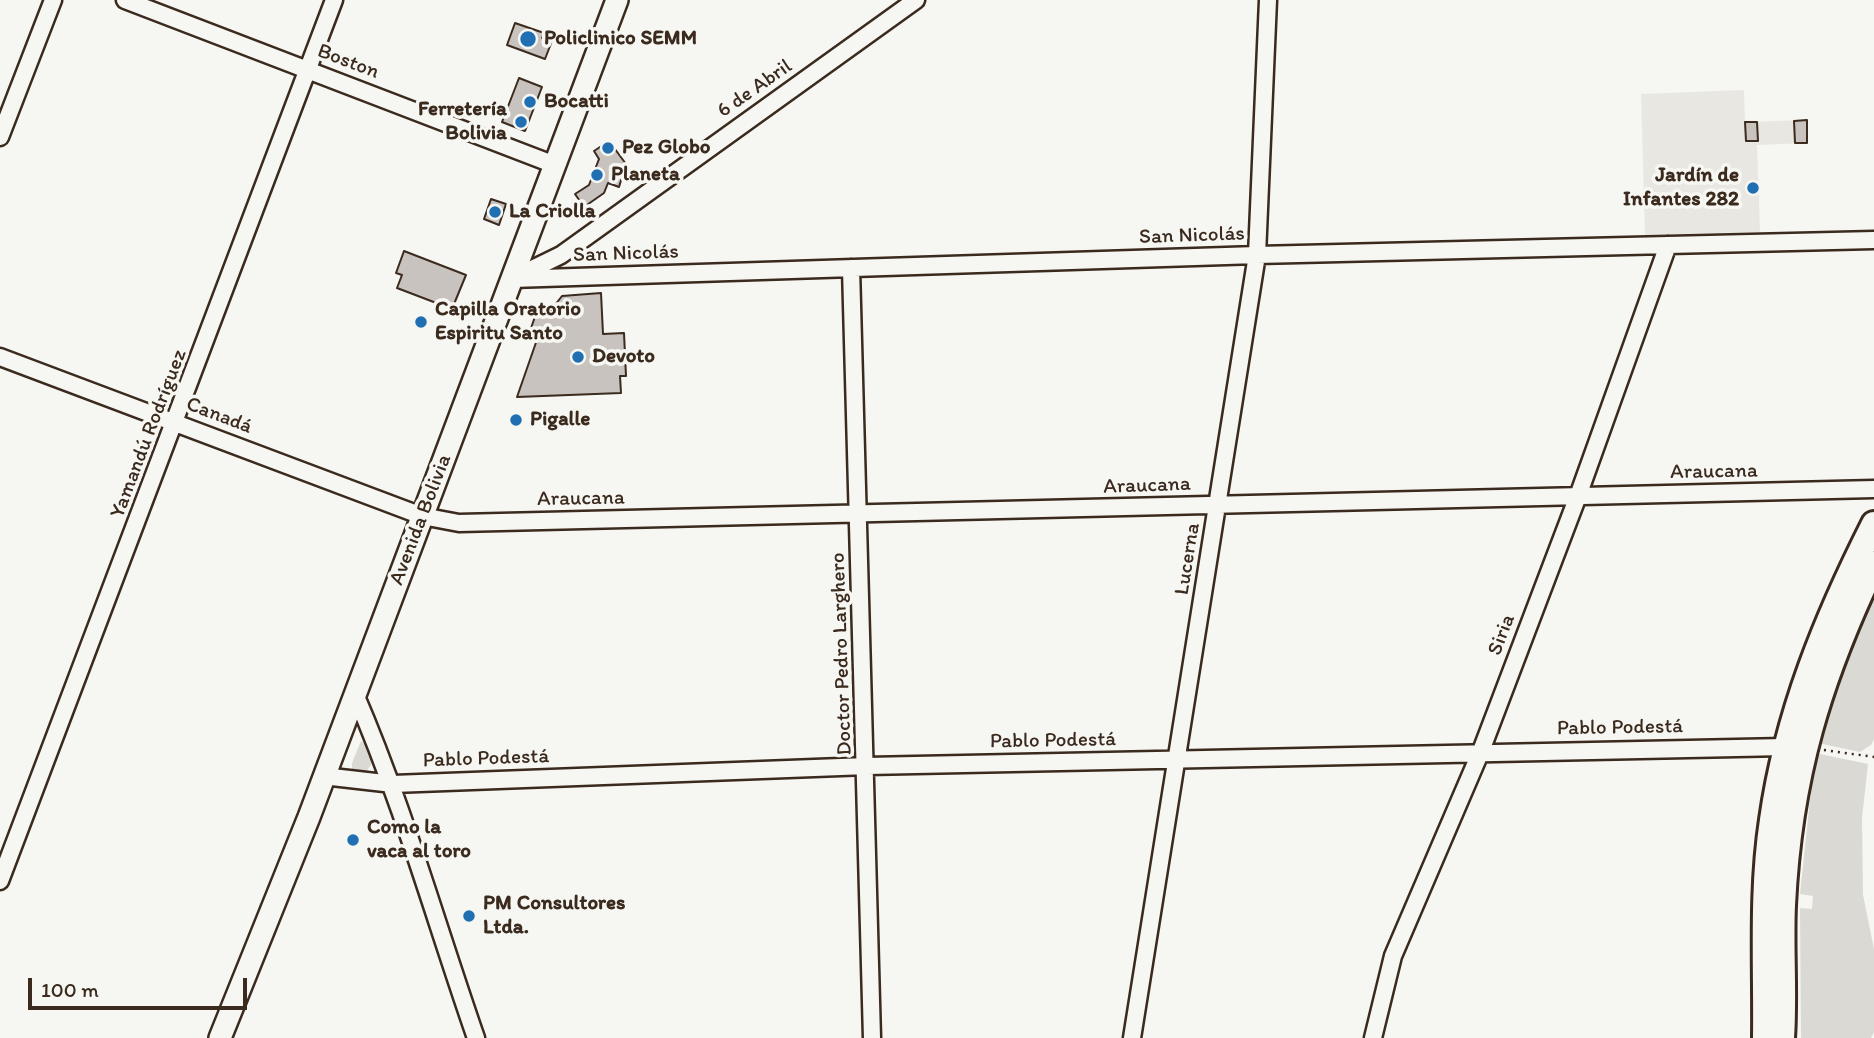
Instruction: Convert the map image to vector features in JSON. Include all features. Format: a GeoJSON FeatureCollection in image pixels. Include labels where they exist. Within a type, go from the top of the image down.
{"type":"FeatureCollection","features":[{"type":"Feature","properties":{"kind":"main road"},"geometry":{"type":"LineString","coordinates":[[1782,1038],[1781,953],[1797,703],[1825,626],[1874,524]]}},
{"type":"Feature","properties":{"kind":"main road"},"geometry":{"type":"LineString","coordinates":[[1765,1038],[1766,874],[1794,747],[1874,564]]}},
{"type":"Feature","properties":{"kind":"street"},"geometry":{"type":"LineString","coordinates":[[0,137],[53,0]]}},
{"type":"Feature","properties":{"kind":"street","name":"Boston"},"geometry":{"type":"LineString","coordinates":[[125,0],[555,164]]}},
{"type":"Feature","properties":{"kind":"street","name":"Yamandú Rodríguez"},"geometry":{"type":"LineString","coordinates":[[0,881],[334,0]]}},
{"type":"Feature","properties":{"kind":"street","name":"Avenida Bolivia"},"geometry":{"type":"LineString","coordinates":[[220,1038],[355,694],[617,0]]}},
{"type":"Feature","properties":{"kind":"street","name":"6 de Abril"},"geometry":{"type":"LineString","coordinates":[[512,279],[561,254],[916,0]]}},
{"type":"Feature","properties":{"kind":"street","name":"Lucerna"},"geometry":{"type":"LineString","coordinates":[[1132,1038],[1257,255],[1268,0]]}},
{"type":"Feature","properties":{"kind":"street","name":"San Nicolás"},"geometry":{"type":"LineString","coordinates":[[512,279],[1257,255],[1874,240]]}},
{"type":"Feature","properties":{"kind":"street","name":"Siria"},"geometry":{"type":"LineString","coordinates":[[1373,1038],[1393,956],[1480,751],[1578,496],[1668,245]]}},
{"type":"Feature","properties":{"kind":"street","name":"Doctor Pedro Larghero"},"geometry":{"type":"LineString","coordinates":[[851,268],[867,766],[872,1038]]}},
{"type":"Feature","properties":{"kind":"street","name":"Canadá"},"geometry":{"type":"LineString","coordinates":[[0,357],[422,516]]}},
{"type":"Feature","properties":{"kind":"street","name":"Araucana"},"geometry":{"type":"LineString","coordinates":[[422,516],[459,523],[1874,489]]}},
{"type":"Feature","properties":{"kind":"street"},"geometry":{"type":"LineString","coordinates":[[355,694],[393,784],[475,1038]]}},
{"type":"Feature","properties":{"kind":"street","name":"Pablo Podestá"},"geometry":{"type":"LineString","coordinates":[[323,776],[393,784],[867,766],[1480,751],[1794,747]]}},
{"type":"Feature","properties":{"kind":"path"},"geometry":{"type":"LineString","coordinates":[[1794,747],[1874,757]]}},
{"type":"Feature","properties":{"kind":"shaded area"},"geometry":{"type":"Polygon","coordinates":[[[1744,90],[1745,122],[1807,120],[1807,143],[1757,145],[1760,232],[1645,235],[1641,94],[1744,90]]]}},
{"type":"Feature","properties":{"kind":"shaded area"},"geometry":{"type":"Polygon","coordinates":[[[1874,597],[1874,739],[1871,745],[1860,752],[1818,743],[1850,652],[1874,597]]]}},
{"type":"Feature","properties":{"kind":"shaded area"},"geometry":{"type":"Polygon","coordinates":[[[361,741],[365,744],[372,763],[366,772],[352,774],[352,763],[361,741]]]}},
{"type":"Feature","properties":{"kind":"shaded area"},"geometry":{"type":"Polygon","coordinates":[[[1815,753],[1868,764],[1862,818],[1863,895],[1874,949],[1874,1032],[1871,1038],[1801,1038],[1800,908],[1812,909],[1813,896],[1800,894],[1815,753]]]}},
{"type":"Feature","properties":{"kind":"building","name":"Policlinico SEMM"},"geometry":{"type":"Polygon","coordinates":[[[515,23],[544,33],[542,38],[552,41],[545,59],[507,45],[515,23]]]}},
{"type":"Feature","properties":{"kind":"building"},"geometry":{"type":"Polygon","coordinates":[[[519,78],[542,87],[525,131],[502,122],[519,78]]]}},
{"type":"Feature","properties":{"kind":"building"},"geometry":{"type":"Polygon","coordinates":[[[1807,120],[1807,143],[1795,143],[1794,121],[1807,120]]]}},
{"type":"Feature","properties":{"kind":"building"},"geometry":{"type":"Polygon","coordinates":[[[1745,122],[1757,122],[1758,141],[1746,141],[1745,122]]]}},
{"type":"Feature","properties":{"kind":"building"},"geometry":{"type":"Polygon","coordinates":[[[609,141],[626,164],[619,187],[608,183],[604,193],[584,207],[575,194],[589,185],[599,159],[594,151],[609,141]]]}},
{"type":"Feature","properties":{"kind":"building","name":"La Criolla"},"geometry":{"type":"Polygon","coordinates":[[[491,199],[506,204],[499,225],[484,219],[491,199]]]}},
{"type":"Feature","properties":{"kind":"building"},"geometry":{"type":"Polygon","coordinates":[[[404,251],[466,275],[452,309],[397,288],[402,275],[396,273],[404,251]]]}},
{"type":"Feature","properties":{"kind":"building","name":"Devoto"},"geometry":{"type":"Polygon","coordinates":[[[601,293],[603,334],[624,333],[626,376],[620,376],[621,393],[517,397],[540,331],[530,331],[539,305],[551,310],[562,296],[601,293]]]}},
{"type":"Feature","properties":{"kind":"place","name":"Policlinico SEMM"},"geometry":{"type":"Point","coordinates":[528,39]}},
{"type":"Feature","properties":{"kind":"place","name":"Bocatti"},"geometry":{"type":"Point","coordinates":[530,102]}},
{"type":"Feature","properties":{"kind":"place","name":"Ferretería Bolivia"},"geometry":{"type":"Point","coordinates":[521,122]}},
{"type":"Feature","properties":{"kind":"place","name":"Pez Globo"},"geometry":{"type":"Point","coordinates":[608,148]}},
{"type":"Feature","properties":{"kind":"place","name":"Planeta"},"geometry":{"type":"Point","coordinates":[597,175]}},
{"type":"Feature","properties":{"kind":"place","name":"Jardín de Infantes 282"},"geometry":{"type":"Point","coordinates":[1753,188]}},
{"type":"Feature","properties":{"kind":"place","name":"La Criolla"},"geometry":{"type":"Point","coordinates":[495,212]}},
{"type":"Feature","properties":{"kind":"place","name":"Capilla Oratorio Espiritu Santo"},"geometry":{"type":"Point","coordinates":[421,322]}},
{"type":"Feature","properties":{"kind":"place","name":"Devoto"},"geometry":{"type":"Point","coordinates":[578,357]}},
{"type":"Feature","properties":{"kind":"place","name":"Pigalle"},"geometry":{"type":"Point","coordinates":[516,420]}},
{"type":"Feature","properties":{"kind":"place","name":"Como la vaca al toro"},"geometry":{"type":"Point","coordinates":[353,840]}},
{"type":"Feature","properties":{"kind":"place","name":"PM Consultores Ltda."},"geometry":{"type":"Point","coordinates":[469,916]}}]}
